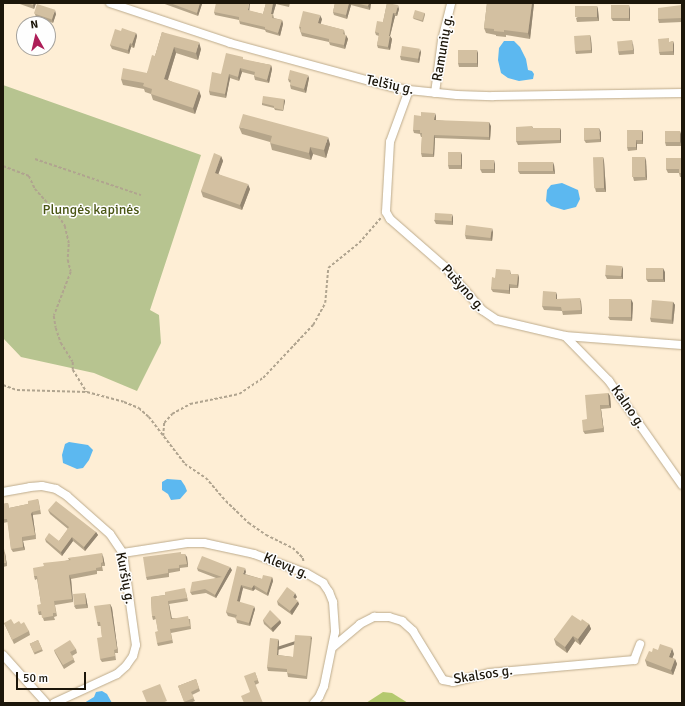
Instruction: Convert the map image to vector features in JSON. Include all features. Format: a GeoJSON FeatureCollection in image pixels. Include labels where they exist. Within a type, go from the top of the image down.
{"type":"FeatureCollection","features":[{"type":"Feature","properties":{"kind":"street","name":"Telšių g."},"geometry":{"type":"LineString","coordinates":[[110,3],[230,43],[392,87],[409,90],[493,96],[682,93]]}},
{"type":"Feature","properties":{"kind":"street","name":"Ramunių g."},"geometry":{"type":"LineString","coordinates":[[435,93],[442,40],[451,3]]}},
{"type":"Feature","properties":{"kind":"street"},"geometry":{"type":"LineString","coordinates":[[386,212],[390,142],[409,90]]}},
{"type":"Feature","properties":{"kind":"street","name":"Pušyno g."},"geometry":{"type":"LineString","coordinates":[[386,212],[390,219],[445,267],[473,300],[491,317],[512,325],[565,336],[682,345]]}},
{"type":"Feature","properties":{"kind":"street","name":"Kalno g."},"geometry":{"type":"LineString","coordinates":[[565,336],[609,380],[682,485]]}},
{"type":"Feature","properties":{"kind":"street","name":"Kuršių g."},"geometry":{"type":"LineString","coordinates":[[3,492],[42,486],[56,489],[68,496],[110,534],[123,553],[136,645],[133,656],[126,666],[117,674],[54,703]]}},
{"type":"Feature","properties":{"kind":"street","name":"Klevų g."},"geometry":{"type":"LineString","coordinates":[[123,553],[196,542],[254,554],[306,573],[323,583],[330,592],[335,615],[333,646],[324,686],[319,697],[314,703]]}},
{"type":"Feature","properties":{"kind":"street","name":"Skalsos g."},"geometry":{"type":"LineString","coordinates":[[333,646],[360,624],[374,617],[389,617],[402,621],[413,631],[443,680],[453,682],[489,673],[634,660],[640,644]]}},
{"type":"Feature","properties":{"kind":"street"},"geometry":{"type":"LineString","coordinates":[[3,655],[46,703]]}},
{"type":"Feature","properties":{"kind":"path"},"geometry":{"type":"LineString","coordinates":[[34,159],[141,195]]}},
{"type":"Feature","properties":{"kind":"path"},"geometry":{"type":"LineString","coordinates":[[3,166],[29,176],[35,189],[56,212],[65,226],[69,244],[68,260],[71,272],[54,316],[61,343],[73,362],[73,370],[86,392]]}},
{"type":"Feature","properties":{"kind":"path"},"geometry":{"type":"LineString","coordinates":[[163,436],[164,423],[172,414],[190,404],[239,394],[263,378],[313,325],[326,303],[328,268],[359,243],[386,212]]}},
{"type":"Feature","properties":{"kind":"path"},"geometry":{"type":"LineString","coordinates":[[3,385],[16,390],[41,392],[64,390],[86,392],[124,402],[139,408],[149,417],[184,464],[206,478],[226,501],[249,523],[266,535],[293,548],[303,558],[306,573]]}},
{"type":"Feature","properties":{"kind":"green space","name":"Plungės kapinės"},"geometry":{"type":"Polygon","coordinates":[[[3,85],[201,155],[150,310],[159,315],[161,343],[137,391],[94,373],[21,357],[3,338],[3,85]]]}},
{"type":"Feature","properties":{"kind":"green space"},"geometry":{"type":"Polygon","coordinates":[[[383,692],[392,693],[408,703],[366,703],[383,692]]]}},
{"type":"Feature","properties":{"kind":"water"},"geometry":{"type":"Polygon","coordinates":[[[504,41],[514,41],[520,47],[526,59],[528,70],[532,71],[534,74],[533,79],[519,81],[508,78],[501,73],[498,60],[499,48],[504,41]]]}},
{"type":"Feature","properties":{"kind":"water"},"geometry":{"type":"Polygon","coordinates":[[[562,183],[578,190],[580,199],[576,207],[564,210],[551,206],[546,201],[547,190],[551,185],[562,183]]]}},
{"type":"Feature","properties":{"kind":"water"},"geometry":{"type":"Polygon","coordinates":[[[69,442],[88,445],[93,450],[89,460],[83,468],[77,469],[63,463],[62,455],[65,444],[69,442]]]}},
{"type":"Feature","properties":{"kind":"water"},"geometry":{"type":"Polygon","coordinates":[[[167,479],[181,480],[185,486],[187,491],[180,499],[171,500],[168,494],[162,490],[162,482],[167,479]]]}},
{"type":"Feature","properties":{"kind":"water"},"geometry":{"type":"Polygon","coordinates":[[[102,691],[107,694],[112,703],[84,703],[94,697],[96,692],[102,691]]]}},
{"type":"Feature","properties":{"kind":"building"},"geometry":{"type":"Polygon","coordinates":[[[170,3],[200,3],[197,13],[170,3]]]}},
{"type":"Feature","properties":{"kind":"building"},"geometry":{"type":"Polygon","coordinates":[[[216,3],[249,3],[248,10],[263,14],[266,3],[273,3],[271,14],[273,14],[272,18],[282,20],[278,33],[265,29],[265,27],[239,21],[239,17],[214,12],[216,3]]]}},
{"type":"Feature","properties":{"kind":"building"},"geometry":{"type":"Polygon","coordinates":[[[335,3],[349,3],[346,15],[333,12],[335,3]]]}},
{"type":"Feature","properties":{"kind":"building"},"geometry":{"type":"Polygon","coordinates":[[[355,3],[369,3],[368,6],[355,3]]]}},
{"type":"Feature","properties":{"kind":"building"},"geometry":{"type":"Polygon","coordinates":[[[387,3],[398,5],[396,13],[393,13],[388,47],[377,45],[379,33],[375,32],[377,21],[383,22],[387,3]]]}},
{"type":"Feature","properties":{"kind":"building"},"geometry":{"type":"Polygon","coordinates":[[[487,3],[532,3],[528,33],[504,30],[504,32],[494,31],[494,29],[484,28],[487,3]]]}},
{"type":"Feature","properties":{"kind":"building"},"geometry":{"type":"Polygon","coordinates":[[[37,4],[55,10],[53,16],[42,16],[34,14],[37,4]]]}},
{"type":"Feature","properties":{"kind":"building"},"geometry":{"type":"Polygon","coordinates":[[[611,5],[629,5],[629,18],[611,18],[611,5]]]}},
{"type":"Feature","properties":{"kind":"building"},"geometry":{"type":"Polygon","coordinates":[[[682,5],[682,18],[658,19],[658,8],[682,5]]]}},
{"type":"Feature","properties":{"kind":"building"},"geometry":{"type":"Polygon","coordinates":[[[575,6],[597,6],[597,17],[575,17],[575,6]]]}},
{"type":"Feature","properties":{"kind":"building"},"geometry":{"type":"Polygon","coordinates":[[[415,10],[425,13],[422,21],[413,18],[415,10]]]}},
{"type":"Feature","properties":{"kind":"building"},"geometry":{"type":"Polygon","coordinates":[[[303,11],[320,15],[318,23],[344,30],[343,34],[346,35],[344,45],[329,42],[329,39],[300,32],[301,27],[299,27],[303,11]]]}},
{"type":"Feature","properties":{"kind":"building"},"geometry":{"type":"Polygon","coordinates":[[[122,28],[136,33],[128,50],[110,45],[115,29],[121,31],[122,28]]]}},
{"type":"Feature","properties":{"kind":"building"},"geometry":{"type":"Polygon","coordinates":[[[162,32],[199,42],[196,53],[174,47],[164,79],[199,90],[193,108],[151,94],[152,89],[143,86],[144,83],[121,79],[123,68],[147,73],[152,55],[155,56],[162,32]]]}},
{"type":"Feature","properties":{"kind":"building"},"geometry":{"type":"Polygon","coordinates":[[[590,35],[591,50],[575,51],[574,36],[590,35]]]}},
{"type":"Feature","properties":{"kind":"building"},"geometry":{"type":"Polygon","coordinates":[[[669,38],[669,42],[673,41],[673,51],[659,52],[658,39],[669,38]]]}},
{"type":"Feature","properties":{"kind":"building"},"geometry":{"type":"Polygon","coordinates":[[[632,40],[633,50],[618,52],[617,42],[632,40]]]}},
{"type":"Feature","properties":{"kind":"building"},"geometry":{"type":"Polygon","coordinates":[[[402,46],[420,49],[418,59],[400,56],[402,46]]]}},
{"type":"Feature","properties":{"kind":"building"},"geometry":{"type":"Polygon","coordinates":[[[458,50],[477,50],[477,63],[458,63],[458,50]]]}},
{"type":"Feature","properties":{"kind":"building"},"geometry":{"type":"Polygon","coordinates":[[[226,53],[243,57],[243,59],[271,65],[267,80],[254,76],[255,72],[240,68],[238,77],[229,74],[225,94],[209,91],[212,72],[221,74],[226,53]]]}},
{"type":"Feature","properties":{"kind":"building"},"geometry":{"type":"Polygon","coordinates":[[[290,70],[308,75],[304,89],[290,85],[291,80],[288,79],[290,70]]]}},
{"type":"Feature","properties":{"kind":"building"},"geometry":{"type":"Polygon","coordinates":[[[263,96],[284,99],[283,110],[262,103],[263,96]]]}},
{"type":"Feature","properties":{"kind":"building"},"geometry":{"type":"Polygon","coordinates":[[[421,112],[435,113],[434,120],[489,122],[489,137],[434,135],[433,154],[421,153],[422,133],[420,133],[420,130],[413,130],[414,115],[421,116],[421,112]]]}},
{"type":"Feature","properties":{"kind":"building"},"geometry":{"type":"Polygon","coordinates":[[[243,114],[328,137],[324,150],[310,147],[309,153],[270,143],[272,136],[239,127],[243,114]]]}},
{"type":"Feature","properties":{"kind":"building"},"geometry":{"type":"Polygon","coordinates":[[[532,126],[532,128],[560,128],[560,140],[516,141],[516,127],[532,126]]]}},
{"type":"Feature","properties":{"kind":"building"},"geometry":{"type":"Polygon","coordinates":[[[584,128],[599,128],[600,139],[584,140],[584,128]]]}},
{"type":"Feature","properties":{"kind":"building"},"geometry":{"type":"Polygon","coordinates":[[[627,130],[642,130],[642,140],[636,140],[636,147],[627,147],[627,130]]]}},
{"type":"Feature","properties":{"kind":"building"},"geometry":{"type":"Polygon","coordinates":[[[665,131],[680,131],[680,142],[665,142],[665,131]]]}},
{"type":"Feature","properties":{"kind":"building"},"geometry":{"type":"Polygon","coordinates":[[[448,152],[461,152],[461,165],[448,165],[448,152]]]}},
{"type":"Feature","properties":{"kind":"building"},"geometry":{"type":"Polygon","coordinates":[[[214,153],[221,156],[215,173],[248,184],[240,205],[201,191],[214,153]]]}},
{"type":"Feature","properties":{"kind":"building"},"geometry":{"type":"Polygon","coordinates":[[[593,157],[603,157],[604,188],[594,188],[593,157]]]}},
{"type":"Feature","properties":{"kind":"building"},"geometry":{"type":"Polygon","coordinates":[[[632,157],[645,157],[645,177],[632,177],[632,157]]]}},
{"type":"Feature","properties":{"kind":"building"},"geometry":{"type":"Polygon","coordinates":[[[666,158],[682,158],[682,173],[679,173],[679,169],[666,169],[666,158]]]}},
{"type":"Feature","properties":{"kind":"building"},"geometry":{"type":"Polygon","coordinates":[[[480,160],[494,160],[494,169],[480,169],[480,160]]]}},
{"type":"Feature","properties":{"kind":"building"},"geometry":{"type":"Polygon","coordinates":[[[518,162],[553,162],[553,171],[518,171],[518,162]]]}},
{"type":"Feature","properties":{"kind":"building"},"geometry":{"type":"Polygon","coordinates":[[[435,213],[452,214],[452,221],[435,220],[435,213]]]}},
{"type":"Feature","properties":{"kind":"building"},"geometry":{"type":"Polygon","coordinates":[[[466,225],[492,228],[491,238],[465,235],[466,225]]]}},
{"type":"Feature","properties":{"kind":"building"},"geometry":{"type":"Polygon","coordinates":[[[606,265],[622,266],[621,276],[605,275],[606,265]]]}},
{"type":"Feature","properties":{"kind":"building"},"geometry":{"type":"Polygon","coordinates":[[[646,268],[663,268],[663,279],[646,279],[646,268]]]}},
{"type":"Feature","properties":{"kind":"building"},"geometry":{"type":"Polygon","coordinates":[[[496,269],[510,270],[510,274],[518,274],[517,285],[509,284],[509,290],[491,289],[492,277],[495,278],[496,269]]]}},
{"type":"Feature","properties":{"kind":"building"},"geometry":{"type":"Polygon","coordinates":[[[543,291],[556,292],[556,299],[580,298],[581,310],[562,311],[561,307],[542,306],[543,291]]]}},
{"type":"Feature","properties":{"kind":"building"},"geometry":{"type":"Polygon","coordinates":[[[609,299],[631,299],[631,317],[609,317],[609,299]]]}},
{"type":"Feature","properties":{"kind":"building"},"geometry":{"type":"Polygon","coordinates":[[[652,300],[673,302],[671,320],[650,318],[652,300]]]}},
{"type":"Feature","properties":{"kind":"building"},"geometry":{"type":"Polygon","coordinates":[[[608,393],[609,405],[600,405],[603,428],[583,431],[582,420],[587,419],[585,395],[608,393]]]}},
{"type":"Feature","properties":{"kind":"building"},"geometry":{"type":"Polygon","coordinates":[[[38,499],[40,510],[32,512],[31,514],[35,535],[22,537],[23,547],[11,549],[7,519],[3,519],[3,504],[8,503],[9,508],[28,504],[28,501],[38,499]]]}},
{"type":"Feature","properties":{"kind":"building"},"geometry":{"type":"Polygon","coordinates":[[[56,501],[96,532],[84,547],[72,537],[61,552],[45,539],[49,533],[59,541],[69,527],[48,510],[56,501]]]}},
{"type":"Feature","properties":{"kind":"building"},"geometry":{"type":"Polygon","coordinates":[[[4,549],[6,563],[3,563],[4,549]]]}},
{"type":"Feature","properties":{"kind":"building"},"geometry":{"type":"Polygon","coordinates":[[[181,552],[181,554],[185,554],[187,564],[179,565],[179,568],[168,569],[168,573],[146,577],[143,557],[181,552]]]}},
{"type":"Feature","properties":{"kind":"building"},"geometry":{"type":"Polygon","coordinates":[[[102,553],[103,562],[101,563],[101,567],[96,568],[96,570],[69,575],[72,599],[54,601],[56,613],[53,613],[53,616],[42,618],[41,611],[38,612],[37,605],[41,604],[37,576],[34,576],[33,568],[44,566],[43,563],[71,560],[68,558],[102,553]]]}},
{"type":"Feature","properties":{"kind":"building"},"geometry":{"type":"Polygon","coordinates":[[[202,556],[230,567],[215,595],[205,589],[190,592],[192,582],[222,577],[197,568],[202,556]]]}},
{"type":"Feature","properties":{"kind":"building"},"geometry":{"type":"Polygon","coordinates":[[[237,566],[245,568],[243,574],[262,579],[263,575],[272,577],[267,593],[254,585],[252,588],[241,585],[237,601],[254,606],[249,623],[235,619],[237,615],[226,612],[237,566]]]}},
{"type":"Feature","properties":{"kind":"building"},"geometry":{"type":"Polygon","coordinates":[[[287,587],[295,593],[293,597],[298,601],[290,611],[277,601],[287,587]]]}},
{"type":"Feature","properties":{"kind":"building"},"geometry":{"type":"Polygon","coordinates":[[[185,588],[187,598],[168,601],[171,619],[188,616],[190,626],[170,629],[172,640],[157,643],[155,632],[158,631],[155,616],[152,616],[151,597],[165,595],[165,592],[185,588]]]}},
{"type":"Feature","properties":{"kind":"building"},"geometry":{"type":"Polygon","coordinates":[[[85,593],[86,604],[74,605],[73,594],[85,593]]]}},
{"type":"Feature","properties":{"kind":"building"},"geometry":{"type":"Polygon","coordinates":[[[110,604],[117,649],[114,650],[115,656],[100,659],[97,638],[102,637],[100,622],[97,622],[94,606],[110,604]]]}},
{"type":"Feature","properties":{"kind":"building"},"geometry":{"type":"Polygon","coordinates":[[[270,610],[280,620],[271,628],[263,620],[270,610]]]}},
{"type":"Feature","properties":{"kind":"building"},"geometry":{"type":"Polygon","coordinates":[[[572,615],[589,624],[578,639],[573,636],[565,647],[554,639],[572,615]]]}},
{"type":"Feature","properties":{"kind":"building"},"geometry":{"type":"Polygon","coordinates":[[[11,619],[14,624],[19,621],[21,624],[24,622],[29,631],[12,640],[4,623],[11,619]]]}},
{"type":"Feature","properties":{"kind":"building"},"geometry":{"type":"Polygon","coordinates":[[[295,635],[311,636],[306,676],[287,673],[287,669],[267,667],[270,638],[278,639],[277,655],[293,657],[295,635]]]}},
{"type":"Feature","properties":{"kind":"building"},"geometry":{"type":"Polygon","coordinates":[[[38,640],[42,649],[34,653],[30,644],[38,640]]]}},
{"type":"Feature","properties":{"kind":"building"},"geometry":{"type":"Polygon","coordinates":[[[70,640],[76,649],[70,652],[74,659],[63,665],[54,650],[70,640]]]}},
{"type":"Feature","properties":{"kind":"building"},"geometry":{"type":"Polygon","coordinates":[[[660,644],[672,648],[669,657],[675,659],[671,670],[645,660],[649,651],[652,652],[653,648],[658,650],[660,644]]]}},
{"type":"Feature","properties":{"kind":"building"},"geometry":{"type":"Polygon","coordinates":[[[255,672],[258,680],[254,681],[263,703],[244,703],[241,696],[250,692],[244,676],[255,672]]]}},
{"type":"Feature","properties":{"kind":"building"},"geometry":{"type":"Polygon","coordinates":[[[196,679],[199,688],[191,692],[194,698],[184,702],[178,686],[196,679]]]}},
{"type":"Feature","properties":{"kind":"building"},"geometry":{"type":"Polygon","coordinates":[[[160,684],[167,701],[162,703],[147,703],[142,691],[160,684]]]}}]}
